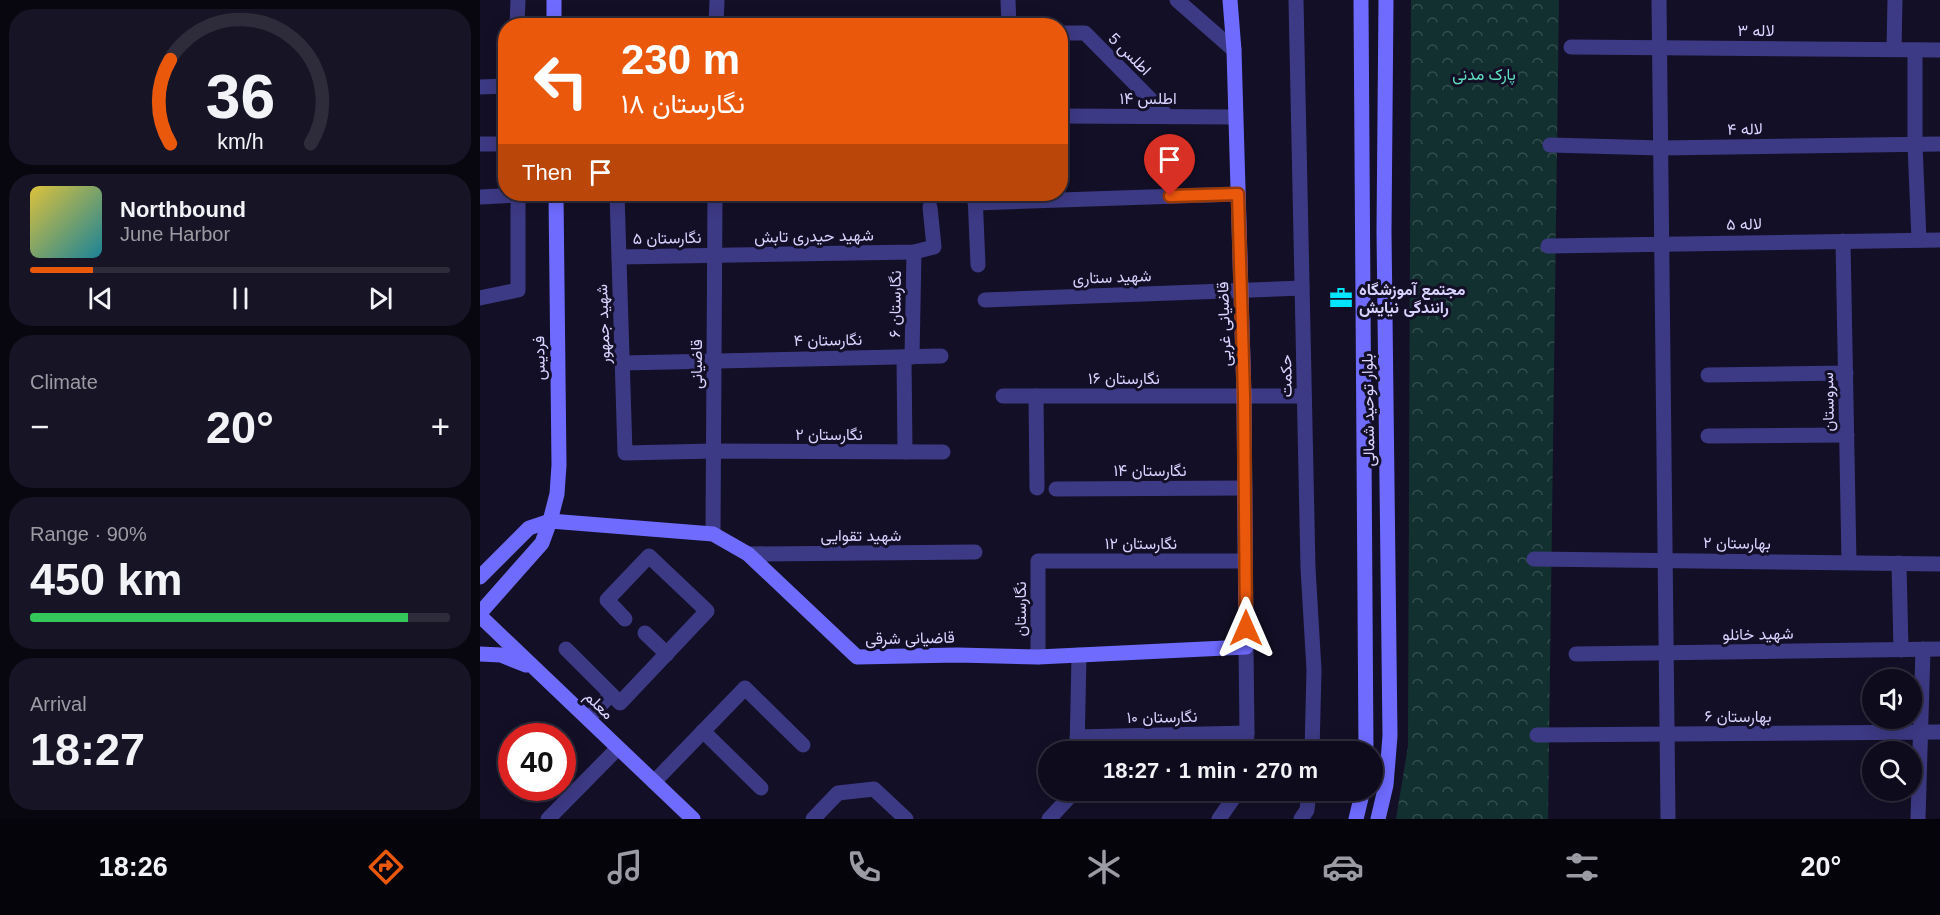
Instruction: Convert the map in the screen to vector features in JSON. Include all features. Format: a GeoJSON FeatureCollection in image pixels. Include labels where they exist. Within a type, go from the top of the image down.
{"type":"FeatureCollection","features":[{"type":"Feature","properties":{"kind":"street"},"geometry":{"type":"LineString","coordinates":[[517,18],[518,0]]}},
{"type":"Feature","properties":{"kind":"street"},"geometry":{"type":"LineString","coordinates":[[554,0],[554,18]]}},
{"type":"Feature","properties":{"kind":"street"},"geometry":{"type":"LineString","coordinates":[[716,18],[717,0]]}},
{"type":"Feature","properties":{"kind":"street"},"geometry":{"type":"LineString","coordinates":[[1008,0],[1009,18]]}},
{"type":"Feature","properties":{"kind":"street"},"geometry":{"type":"LineString","coordinates":[[1177,0],[1234,50]]}},
{"type":"Feature","properties":{"kind":"street","name":"قاضیانی غربی"},"geometry":{"type":"LineString","coordinates":[[1230,0],[1234,50],[1244,396],[1246,647]]}},
{"type":"Feature","properties":{"kind":"street","name":"حکمت"},"geometry":{"type":"LineString","coordinates":[[1296,0],[1308,568],[1314,670],[1312,741]]}},
{"type":"Feature","properties":{"kind":"street","name":"بلوار توحید شمالی"},"geometry":{"type":"LineString","coordinates":[[1361,0],[1366,741]]}},
{"type":"Feature","properties":{"kind":"street","name":"بلوار توحید شمالی"},"geometry":{"type":"LineString","coordinates":[[1378,819],[1386,785],[1390,736],[1384,231],[1386,0]]}},
{"type":"Feature","properties":{"kind":"street"},"geometry":{"type":"LineString","coordinates":[[1659,0],[1668,819]]}},
{"type":"Feature","properties":{"kind":"street"},"geometry":{"type":"LineString","coordinates":[[1894,0],[1894,49]]}},
{"type":"Feature","properties":{"kind":"street","name":"اطلس 5"},"geometry":{"type":"LineString","coordinates":[[1068,33],[1085,33],[1167,116]]}},
{"type":"Feature","properties":{"kind":"street","name":"لاله ۳"},"geometry":{"type":"LineString","coordinates":[[1571,47],[1940,50]]}},
{"type":"Feature","properties":{"kind":"street"},"geometry":{"type":"LineString","coordinates":[[1915,50],[1915,145],[1919,240]]}},
{"type":"Feature","properties":{"kind":"street"},"geometry":{"type":"LineString","coordinates":[[480,87],[498,86]]}},
{"type":"Feature","properties":{"kind":"street","name":"اطلس ۱۴"},"geometry":{"type":"LineString","coordinates":[[1068,116],[1235,117]]}},
{"type":"Feature","properties":{"kind":"street"},"geometry":{"type":"LineString","coordinates":[[480,144],[498,144]]}},
{"type":"Feature","properties":{"kind":"street","name":"لاله ۴"},"geometry":{"type":"LineString","coordinates":[[1550,145],[1660,148],[1940,144]]}},
{"type":"Feature","properties":{"kind":"street"},"geometry":{"type":"LineString","coordinates":[[1068,197],[1238,194]]}},
{"type":"Feature","properties":{"kind":"street"},"geometry":{"type":"LineString","coordinates":[[480,197],[498,196]]}},
{"type":"Feature","properties":{"kind":"street"},"geometry":{"type":"LineString","coordinates":[[480,298],[518,290],[518,201]]}},
{"type":"Feature","properties":{"kind":"street","name":"فردیس"},"geometry":{"type":"LineString","coordinates":[[480,615],[542,543],[557,494],[559,465],[556,201]]}},
{"type":"Feature","properties":{"kind":"street","name":"شهید جمهور"},"geometry":{"type":"LineString","coordinates":[[617,201],[625,453]]}},
{"type":"Feature","properties":{"kind":"street","name":"قاضیانی"},"geometry":{"type":"LineString","coordinates":[[713,534],[715,201]]}},
{"type":"Feature","properties":{"kind":"street"},"geometry":{"type":"LineString","coordinates":[[975,201],[978,265]]}},
{"type":"Feature","properties":{"kind":"street"},"geometry":{"type":"LineString","coordinates":[[914,252],[934,247],[930,207]]}},
{"type":"Feature","properties":{"kind":"street","name":"لاله ۵"},"geometry":{"type":"LineString","coordinates":[[1548,246],[1940,240]]}},
{"type":"Feature","properties":{"kind":"street","name":"سروستان"},"geometry":{"type":"LineString","coordinates":[[1843,241],[1849,562]]}},
{"type":"Feature","properties":{"kind":"street","name":"شهید حیدری تابش"},"geometry":{"type":"LineString","coordinates":[[715,255],[914,252]]}},
{"type":"Feature","properties":{"kind":"street","name":"نگارستان ۶"},"geometry":{"type":"LineString","coordinates":[[904,452],[914,252]]}},
{"type":"Feature","properties":{"kind":"street","name":"نگارستان ۵"},"geometry":{"type":"LineString","coordinates":[[619,258],[715,255]]}},
{"type":"Feature","properties":{"kind":"street","name":"شهید ستاری"},"geometry":{"type":"LineString","coordinates":[[985,300],[1302,288]]}},
{"type":"Feature","properties":{"kind":"street","name":"نگارستان ۴"},"geometry":{"type":"LineString","coordinates":[[622,363],[941,356]]}},
{"type":"Feature","properties":{"kind":"street"},"geometry":{"type":"LineString","coordinates":[[1708,375],[1846,373]]}},
{"type":"Feature","properties":{"kind":"street","name":"نگارستان ۱۶"},"geometry":{"type":"LineString","coordinates":[[1003,396],[1304,396]]}},
{"type":"Feature","properties":{"kind":"street"},"geometry":{"type":"LineString","coordinates":[[1036,396],[1037,489]]}},
{"type":"Feature","properties":{"kind":"street"},"geometry":{"type":"LineString","coordinates":[[1708,436],[1847,435]]}},
{"type":"Feature","properties":{"kind":"street","name":"نگارستان ۲"},"geometry":{"type":"LineString","coordinates":[[625,453],[943,452]]}},
{"type":"Feature","properties":{"kind":"street","name":"نگارستان ۱۴"},"geometry":{"type":"LineString","coordinates":[[1056,489],[1245,488]]}},
{"type":"Feature","properties":{"kind":"street"},"geometry":{"type":"LineString","coordinates":[[480,577],[529,528],[550,521]]}},
{"type":"Feature","properties":{"kind":"street","name":"قاضیانی شرقی"},"geometry":{"type":"LineString","coordinates":[[550,521],[713,534],[748,554],[857,657],[957,655],[1038,657],[1246,647]]}},
{"type":"Feature","properties":{"kind":"street","name":"شهید تقوایی"},"geometry":{"type":"LineString","coordinates":[[748,554],[975,552]]}},
{"type":"Feature","properties":{"kind":"street"},"geometry":{"type":"LineString","coordinates":[[566,649],[620,704],[707,611],[649,556],[606,600],[626,619]]}},
{"type":"Feature","properties":{"kind":"street","name":"بهارستان ۲"},"geometry":{"type":"LineString","coordinates":[[1534,559],[1940,564]]}},
{"type":"Feature","properties":{"kind":"street","name":"نگارستان ۱۲"},"geometry":{"type":"LineString","coordinates":[[1038,561],[1245,561]]}},
{"type":"Feature","properties":{"kind":"street","name":"نگارستان"},"geometry":{"type":"LineString","coordinates":[[1038,561],[1038,657]]}},
{"type":"Feature","properties":{"kind":"street"},"geometry":{"type":"LineString","coordinates":[[1899,563],[1901,650]]}},
{"type":"Feature","properties":{"kind":"street","name":"معلم"},"geometry":{"type":"LineString","coordinates":[[480,615],[693,819]]}},
{"type":"Feature","properties":{"kind":"street"},"geometry":{"type":"LineString","coordinates":[[645,633],[667,654]]}},
{"type":"Feature","properties":{"kind":"street"},"geometry":{"type":"LineString","coordinates":[[1246,647],[1247,741]]}},
{"type":"Feature","properties":{"kind":"street"},"geometry":{"type":"LineString","coordinates":[[1918,819],[1923,649]]}},
{"type":"Feature","properties":{"kind":"street","name":"شهید خانلو"},"geometry":{"type":"LineString","coordinates":[[1576,654],[1940,649]]}},
{"type":"Feature","properties":{"kind":"street"},"geometry":{"type":"LineString","coordinates":[[480,654],[501,655],[537,671]]}},
{"type":"Feature","properties":{"kind":"street"},"geometry":{"type":"LineString","coordinates":[[1077,741],[1079,655]]}},
{"type":"Feature","properties":{"kind":"street"},"geometry":{"type":"LineString","coordinates":[[654,782],[745,688],[803,745]]}},
{"type":"Feature","properties":{"kind":"street"},"geometry":{"type":"LineString","coordinates":[[588,719],[611,694]]}},
{"type":"Feature","properties":{"kind":"street"},"geometry":{"type":"LineString","coordinates":[[703,731],[762,788]]}},
{"type":"Feature","properties":{"kind":"street","name":"بهارستان ۶"},"geometry":{"type":"LineString","coordinates":[[1537,735],[1940,732]]}},
{"type":"Feature","properties":{"kind":"street","name":"نگارستان ۱۰"},"geometry":{"type":"LineString","coordinates":[[1123,741],[1247,733]]}},
{"type":"Feature","properties":{"kind":"street"},"geometry":{"type":"LineString","coordinates":[[548,819],[618,748]]}},
{"type":"Feature","properties":{"kind":"street"},"geometry":{"type":"LineString","coordinates":[[813,819],[838,793],[874,789],[906,819]]}},
{"type":"Feature","properties":{"kind":"street"},"geometry":{"type":"LineString","coordinates":[[1049,819],[1066,801]]}},
{"type":"Feature","properties":{"kind":"street"},"geometry":{"type":"LineString","coordinates":[[1220,819],[1232,801]]}},
{"type":"Feature","properties":{"kind":"street"},"geometry":{"type":"LineString","coordinates":[[1301,819],[1307,810],[1308,801]]}},
{"type":"Feature","properties":{"kind":"street"},"geometry":{"type":"LineString","coordinates":[[1356,819],[1360,801]]}},
{"type":"Feature","properties":{"kind":"green space","name":"پارک مدنی"},"geometry":{"type":"Polygon","coordinates":[[[1411,0],[1559,0],[1548,819],[1396,819],[1408,746],[1411,0]]]}},
{"type":"Feature","properties":{"kind":"place","name":"مجتمع آموزشگاه رانندگی نیایش"},"geometry":{"type":"Point","coordinates":[1341,298]}},
{"type":"Feature","properties":{"kind":"route"},"geometry":{"type":"LineString","coordinates":[[1170,196],[1238,194],[1244,396],[1246,628]]}}]}
